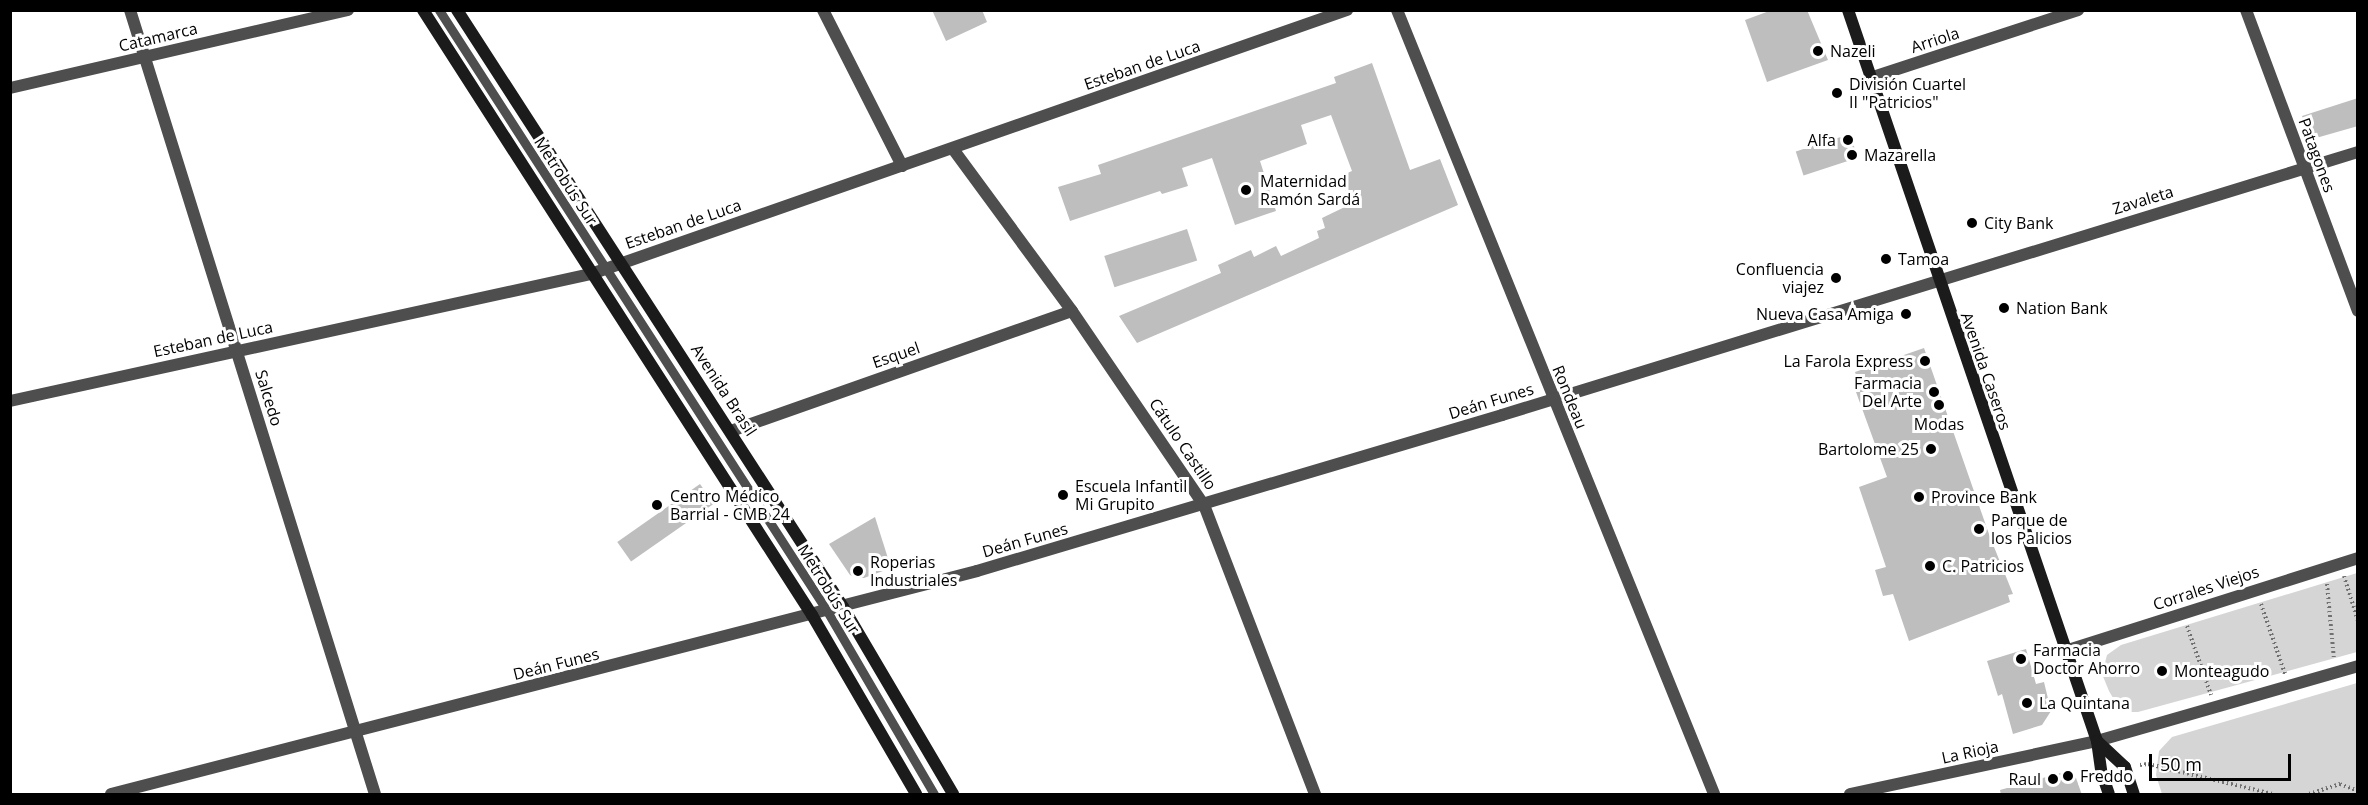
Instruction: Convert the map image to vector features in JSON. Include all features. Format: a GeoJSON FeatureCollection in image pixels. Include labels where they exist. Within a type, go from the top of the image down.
{"type":"FeatureCollection","features":[{"type":"Feature","properties":{"kind":"main road"},"geometry":{"type":"LineString","coordinates":[[423,10],[812,615],[916,795]]}},
{"type":"Feature","properties":{"kind":"main road","name":"Avenida Brasil"},"geometry":{"type":"LineString","coordinates":[[457,10],[843,607],[953,795]]}},
{"type":"Feature","properties":{"kind":"main road","name":"Avenida Caseros"},"geometry":{"type":"LineString","coordinates":[[1848,10],[2097,741],[2101,771],[2109,795]]}},
{"type":"Feature","properties":{"kind":"main road","name":"Avenida Caseros"},"geometry":{"type":"LineString","coordinates":[[2097,741],[2125,767],[2134,795]]}},
{"type":"Feature","properties":{"kind":"street","name":"Salcedo"},"geometry":{"type":"LineString","coordinates":[[130,10],[375,795]]}},
{"type":"Feature","properties":{"kind":"street","name":"Catamarca"},"geometry":{"type":"LineString","coordinates":[[10,87],[348,10]]}},
{"type":"Feature","properties":{"kind":"street"},"geometry":{"type":"LineString","coordinates":[[822,10],[902,166]]}},
{"type":"Feature","properties":{"kind":"street","name":"Esteban de Luca"},"geometry":{"type":"LineString","coordinates":[[10,401],[591,274],[1347,10]]}},
{"type":"Feature","properties":{"kind":"street","name":"Rondeau"},"geometry":{"type":"LineString","coordinates":[[1397,10],[1714,795]]}},
{"type":"Feature","properties":{"kind":"street","name":"Arriola"},"geometry":{"type":"LineString","coordinates":[[1870,78],[2078,10]]}},
{"type":"Feature","properties":{"kind":"street","name":"Patagones"},"geometry":{"type":"LineString","coordinates":[[2246,10],[2358,311]]}},
{"type":"Feature","properties":{"kind":"street","name":"Cátulo Castillo"},"geometry":{"type":"LineString","coordinates":[[953,149],[1072,311],[1204,505],[1315,795]]}},
{"type":"Feature","properties":{"kind":"street","name":"Zavaleta"},"geometry":{"type":"LineString","coordinates":[[1938,279],[2358,152]]}},
{"type":"Feature","properties":{"kind":"street","name":"Deán Funes"},"geometry":{"type":"LineString","coordinates":[[111,795],[843,607],[1204,505],[1938,279]]}},
{"type":"Feature","properties":{"kind":"street","name":"Esquel"},"geometry":{"type":"LineString","coordinates":[[731,431],[1072,311]]}},
{"type":"Feature","properties":{"kind":"street","name":"Corrales Viejos"},"geometry":{"type":"LineString","coordinates":[[2065,651],[2358,558]]}},
{"type":"Feature","properties":{"kind":"street"},"geometry":{"type":"LineString","coordinates":[[2097,741],[2358,666]]}},
{"type":"Feature","properties":{"kind":"street","name":"La Rioja"},"geometry":{"type":"LineString","coordinates":[[1850,795],[2097,741]]}},
{"type":"Feature","properties":{"kind":"lane","name":"Metrobús Sur"},"geometry":{"type":"LineString","coordinates":[[439,10],[827,611],[934,795]]}},
{"type":"Feature","properties":{"kind":"path"},"geometry":{"type":"LineString","coordinates":[[2340,563],[2358,621]]}},
{"type":"Feature","properties":{"kind":"path"},"geometry":{"type":"LineString","coordinates":[[2326,568],[2336,672]]}},
{"type":"Feature","properties":{"kind":"path"},"geometry":{"type":"LineString","coordinates":[[2256,590],[2289,686]]}},
{"type":"Feature","properties":{"kind":"path"},"geometry":{"type":"LineString","coordinates":[[2182,613],[2215,707]]}},
{"type":"Feature","properties":{"kind":"path"},"geometry":{"type":"LineString","coordinates":[[2125,767],[2148,765],[2273,795]]}},
{"type":"Feature","properties":{"kind":"path"},"geometry":{"type":"LineString","coordinates":[[2309,795],[2340,784],[2358,791]]}},
{"type":"Feature","properties":{"kind":"shaded area"},"geometry":{"type":"Polygon","coordinates":[[[2357,573],[2357,652],[2138,712],[2121,712],[2109,691],[2102,674],[2107,655],[2121,645],[2357,573]]]}},
{"type":"Feature","properties":{"kind":"shaded area"},"geometry":{"type":"Polygon","coordinates":[[[2357,683],[2357,794],[2162,794],[2156,775],[2159,751],[2172,737],[2357,683]]]}},
{"type":"Feature","properties":{"kind":"building"},"geometry":{"type":"Polygon","coordinates":[[[932,10],[982,10],[987,22],[946,41],[932,10]]]}},
{"type":"Feature","properties":{"kind":"building"},"geometry":{"type":"Polygon","coordinates":[[[1772,10],[1807,10],[1828,60],[1767,82],[1745,20],[1772,10]]]}},
{"type":"Feature","properties":{"kind":"building"},"geometry":{"type":"Polygon","coordinates":[[[1372,63],[1410,170],[1440,159],[1458,205],[1137,343],[1119,316],[1221,273],[1218,265],[1251,250],[1254,257],[1276,246],[1281,256],[1319,238],[1317,231],[1325,228],[1322,218],[1351,204],[1340,176],[1352,171],[1331,115],[1301,125],[1307,144],[1260,161],[1276,211],[1235,225],[1212,158],[1182,168],[1188,186],[1162,194],[1160,191],[1070,221],[1058,187],[1101,174],[1098,165],[1336,83],[1334,77],[1372,63]]]}},
{"type":"Feature","properties":{"kind":"building"},"geometry":{"type":"Polygon","coordinates":[[[2358,98],[2358,126],[2316,138],[2308,133],[2302,116],[2358,98]]]}},
{"type":"Feature","properties":{"kind":"building"},"geometry":{"type":"Polygon","coordinates":[[[1850,134],[1858,158],[1804,175],[1796,152],[1850,134]]]}},
{"type":"Feature","properties":{"kind":"building"},"geometry":{"type":"Polygon","coordinates":[[[1187,229],[1197,260],[1114,287],[1104,256],[1187,229]]]}},
{"type":"Feature","properties":{"kind":"building"},"geometry":{"type":"Polygon","coordinates":[[[1924,348],[1990,537],[2013,594],[2008,595],[2010,602],[1909,641],[1893,594],[1883,596],[1875,570],[1886,567],[1859,487],[1887,477],[1856,392],[1861,390],[1855,372],[1924,348]]]}},
{"type":"Feature","properties":{"kind":"building"},"geometry":{"type":"Polygon","coordinates":[[[700,484],[714,504],[631,562],[617,542],[700,484]]]}},
{"type":"Feature","properties":{"kind":"building"},"geometry":{"type":"Polygon","coordinates":[[[875,517],[891,568],[864,578],[857,578],[850,575],[829,544],[875,517]]]}},
{"type":"Feature","properties":{"kind":"building"},"geometry":{"type":"Polygon","coordinates":[[[2026,649],[2036,684],[2044,682],[2051,711],[2042,725],[2013,734],[2002,694],[1998,696],[1987,661],[2026,649]]]}},
{"type":"Feature","properties":{"kind":"building"},"geometry":{"type":"Polygon","coordinates":[[[2064,772],[2076,778],[2082,795],[2001,795],[2000,790],[2064,772]]]}},
{"type":"Feature","properties":{"kind":"place","name":"Nazeli"},"geometry":{"type":"Point","coordinates":[1818,51]}},
{"type":"Feature","properties":{"kind":"place","name":"División Cuartel II \"Patricios\""},"geometry":{"type":"Point","coordinates":[1837,93]}},
{"type":"Feature","properties":{"kind":"place","name":"Alfa"},"geometry":{"type":"Point","coordinates":[1848,140]}},
{"type":"Feature","properties":{"kind":"place","name":"Mazarella"},"geometry":{"type":"Point","coordinates":[1852,155]}},
{"type":"Feature","properties":{"kind":"place","name":"Maternidad Ramón Sardá"},"geometry":{"type":"Point","coordinates":[1246,190]}},
{"type":"Feature","properties":{"kind":"place","name":"City Bank"},"geometry":{"type":"Point","coordinates":[1972,223]}},
{"type":"Feature","properties":{"kind":"place","name":"Tamoa"},"geometry":{"type":"Point","coordinates":[1886,259]}},
{"type":"Feature","properties":{"kind":"place","name":"Confluencia viajez"},"geometry":{"type":"Point","coordinates":[1836,278]}},
{"type":"Feature","properties":{"kind":"place","name":"Nation Bank"},"geometry":{"type":"Point","coordinates":[2004,308]}},
{"type":"Feature","properties":{"kind":"place","name":"Nueva Casa Amiga"},"geometry":{"type":"Point","coordinates":[1906,314]}},
{"type":"Feature","properties":{"kind":"place","name":"La Farola Express"},"geometry":{"type":"Point","coordinates":[1925,361]}},
{"type":"Feature","properties":{"kind":"place","name":"Farmacia Del Arte"},"geometry":{"type":"Point","coordinates":[1934,392]}},
{"type":"Feature","properties":{"kind":"place","name":"Modas"},"geometry":{"type":"Point","coordinates":[1939,405]}},
{"type":"Feature","properties":{"kind":"place","name":"Bartolome 25"},"geometry":{"type":"Point","coordinates":[1931,449]}},
{"type":"Feature","properties":{"kind":"place","name":"Escuela Infantil Mi Grupito"},"geometry":{"type":"Point","coordinates":[1063,495]}},
{"type":"Feature","properties":{"kind":"place","name":"Province Bank"},"geometry":{"type":"Point","coordinates":[1919,497]}},
{"type":"Feature","properties":{"kind":"place","name":"Centro Médico Barrial - CMB 24"},"geometry":{"type":"Point","coordinates":[657,505]}},
{"type":"Feature","properties":{"kind":"place","name":"Parque de los Palicios"},"geometry":{"type":"Point","coordinates":[1979,529]}},
{"type":"Feature","properties":{"kind":"place","name":"C. Patricios"},"geometry":{"type":"Point","coordinates":[1930,566]}},
{"type":"Feature","properties":{"kind":"place","name":"Roperias Industriales"},"geometry":{"type":"Point","coordinates":[858,571]}},
{"type":"Feature","properties":{"kind":"place","name":"Farmacia Doctor Ahorro"},"geometry":{"type":"Point","coordinates":[2021,659]}},
{"type":"Feature","properties":{"kind":"place","name":"Monteagudo"},"geometry":{"type":"Point","coordinates":[2162,671]}},
{"type":"Feature","properties":{"kind":"place","name":"La Quintana"},"geometry":{"type":"Point","coordinates":[2027,703]}},
{"type":"Feature","properties":{"kind":"place","name":"Freddo"},"geometry":{"type":"Point","coordinates":[2068,776]}},
{"type":"Feature","properties":{"kind":"place","name":"Raul"},"geometry":{"type":"Point","coordinates":[2053,779]}}]}
